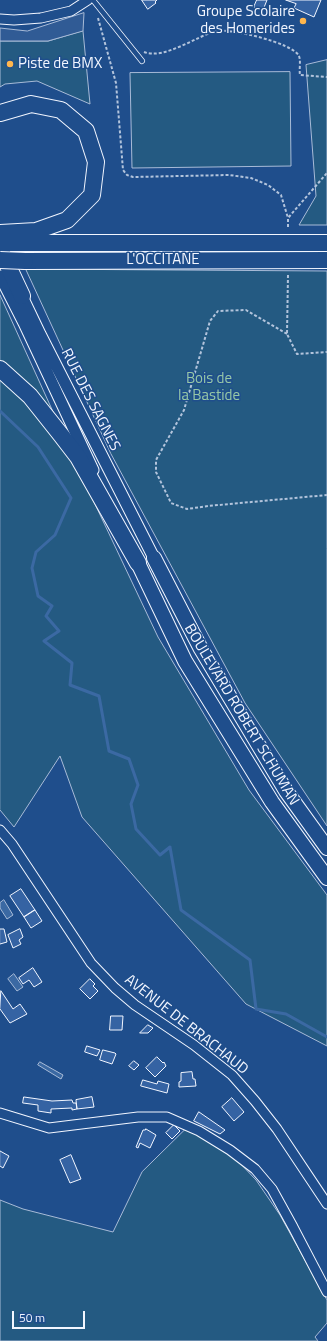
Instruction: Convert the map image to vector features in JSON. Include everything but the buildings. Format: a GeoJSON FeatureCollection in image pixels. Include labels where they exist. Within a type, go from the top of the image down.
{"type":"FeatureCollection","features":[{"type":"Feature","properties":{"kind":"highway"},"geometry":{"type":"LineString","coordinates":[[0,113],[31,104],[61,110],[86,131],[96,162],[92,195],[68,220],[36,231],[10,237]]}},
{"type":"Feature","properties":{"kind":"highway","name":"L'OCCITANE"},"geometry":{"type":"LineString","coordinates":[[0,243],[10,237],[327,243]]}},
{"type":"Feature","properties":{"kind":"highway"},"geometry":{"type":"LineString","coordinates":[[0,250],[22,296]]}},
{"type":"Feature","properties":{"kind":"highway","name":"L'OCCITANE"},"geometry":{"type":"LineString","coordinates":[[0,260],[327,260]]}},
{"type":"Feature","properties":{"kind":"highway"},"geometry":{"type":"LineString","coordinates":[[0,369],[30,396],[78,457],[138,563]]}},
{"type":"Feature","properties":{"kind":"main road","name":"BOULEVARD ROBERT SCHUMAN"},"geometry":{"type":"LineString","coordinates":[[154,558],[209,662],[286,791],[327,848]]}},
{"type":"Feature","properties":{"kind":"main road","name":"BOULEVARD ROBERT SCHUMAN"},"geometry":{"type":"LineString","coordinates":[[138,563],[185,661],[272,802],[327,878]]}},
{"type":"Feature","properties":{"kind":"street"},"geometry":{"type":"LineString","coordinates":[[0,19],[14,20],[41,18],[71,11],[84,1]]}},
{"type":"Feature","properties":{"kind":"street","name":"RUE DES SAGNES"},"geometry":{"type":"LineString","coordinates":[[0,256],[22,296],[154,558]]}},
{"type":"Feature","properties":{"kind":"street","name":"RUE DES SAGNES"},"geometry":{"type":"LineString","coordinates":[[0,276],[138,563]]}},
{"type":"Feature","properties":{"kind":"street","name":"AVENUE DE BRACHAUD"},"geometry":{"type":"LineString","coordinates":[[0,830],[12,844],[91,962],[115,988],[135,1005],[194,1045],[232,1075],[277,1129],[327,1204]]}},
{"type":"Feature","properties":{"kind":"street"},"geometry":{"type":"LineString","coordinates":[[0,1113],[49,1128],[138,1117],[167,1117],[199,1131],[230,1150],[255,1169],[272,1189],[327,1292]]}},
{"type":"Feature","properties":{"kind":"lane"},"geometry":{"type":"LineString","coordinates":[[93,0],[142,61]]}},
{"type":"Feature","properties":{"kind":"path"},"geometry":{"type":"LineString","coordinates":[[97,14],[116,83],[123,170],[127,175],[133,177],[229,174],[251,178],[268,185],[281,195],[288,218],[288,227]]}},
{"type":"Feature","properties":{"kind":"path"},"geometry":{"type":"LineString","coordinates":[[131,47],[147,53],[156,53],[176,49],[198,38],[218,31],[243,33],[261,37],[294,50],[298,56],[300,75],[327,78]]}},
{"type":"Feature","properties":{"kind":"path"},"geometry":{"type":"LineString","coordinates":[[288,218],[327,173]]}},
{"type":"Feature","properties":{"kind":"path"},"geometry":{"type":"LineString","coordinates":[[288,275],[287,334],[297,354],[327,352]]}},
{"type":"Feature","properties":{"kind":"path"},"geometry":{"type":"LineString","coordinates":[[287,334],[246,310],[218,311],[210,321],[184,410],[156,460],[156,472],[171,503],[187,509],[327,495]]}},
{"type":"Feature","properties":{"kind":"green space"},"geometry":{"type":"Polygon","coordinates":[[[83,31],[90,104],[37,81],[5,84],[0,87],[0,41],[48,41],[83,31]]]}},
{"type":"Feature","properties":{"kind":"green space"},"geometry":{"type":"Polygon","coordinates":[[[327,60],[327,225],[299,225],[316,196],[306,65],[327,60]]]}},
{"type":"Feature","properties":{"kind":"green space"},"geometry":{"type":"Polygon","coordinates":[[[290,72],[291,166],[132,168],[130,73],[290,72]]]}},
{"type":"Feature","properties":{"kind":"green space","name":"Bois de la Bastide"},"geometry":{"type":"Polygon","coordinates":[[[26,269],[327,271],[327,826],[245,703],[111,454],[26,269]]]}},
{"type":"Feature","properties":{"kind":"green space"},"geometry":{"type":"Polygon","coordinates":[[[0,295],[94,502],[158,637],[249,790],[327,895],[327,1046],[246,1004],[82,817],[60,756],[14,827],[0,810],[0,295]]]}},
{"type":"Feature","properties":{"kind":"green space"},"geometry":{"type":"Polygon","coordinates":[[[187,1128],[217,1145],[237,1160],[256,1180],[280,1215],[327,1300],[327,1323],[315,1337],[318,1341],[0,1341],[0,1200],[23,1209],[113,1232],[142,1172],[187,1128]]]}},
{"type":"Feature","properties":{"kind":"shaded area"},"geometry":{"type":"Polygon","coordinates":[[[84,13],[83,31],[48,41],[0,41],[0,28],[27,31],[84,13]]]}},
{"type":"Feature","properties":{"kind":"shaded area"},"geometry":{"type":"Polygon","coordinates":[[[4,900],[13,915],[7,919],[0,908],[0,903],[4,900]]]}},
{"type":"Feature","properties":{"kind":"shaded area"},"geometry":{"type":"Polygon","coordinates":[[[14,974],[23,987],[17,991],[8,979],[14,974]]]}},
{"type":"Feature","properties":{"kind":"shaded area"},"geometry":{"type":"Polygon","coordinates":[[[40,1062],[63,1075],[61,1079],[38,1065],[40,1062]]]}},
{"type":"Feature","properties":{"kind":"waterway"},"geometry":{"type":"LineString","coordinates":[[0,411],[38,447],[71,498],[55,535],[36,552],[32,568],[38,596],[52,606],[46,616],[59,631],[44,641],[72,663],[70,685],[99,696],[109,751],[129,759],[138,785],[131,804],[136,829],[160,855],[170,847],[181,910],[250,960],[256,1009],[286,1014],[327,1037]]}},
{"type":"Feature","properties":{"kind":"place","name":"Groupe Scolaire des Homerides"},"geometry":{"type":"Point","coordinates":[303,21]}},
{"type":"Feature","properties":{"kind":"place","name":"Piste de BMX"},"geometry":{"type":"Point","coordinates":[10,64]}}]}
